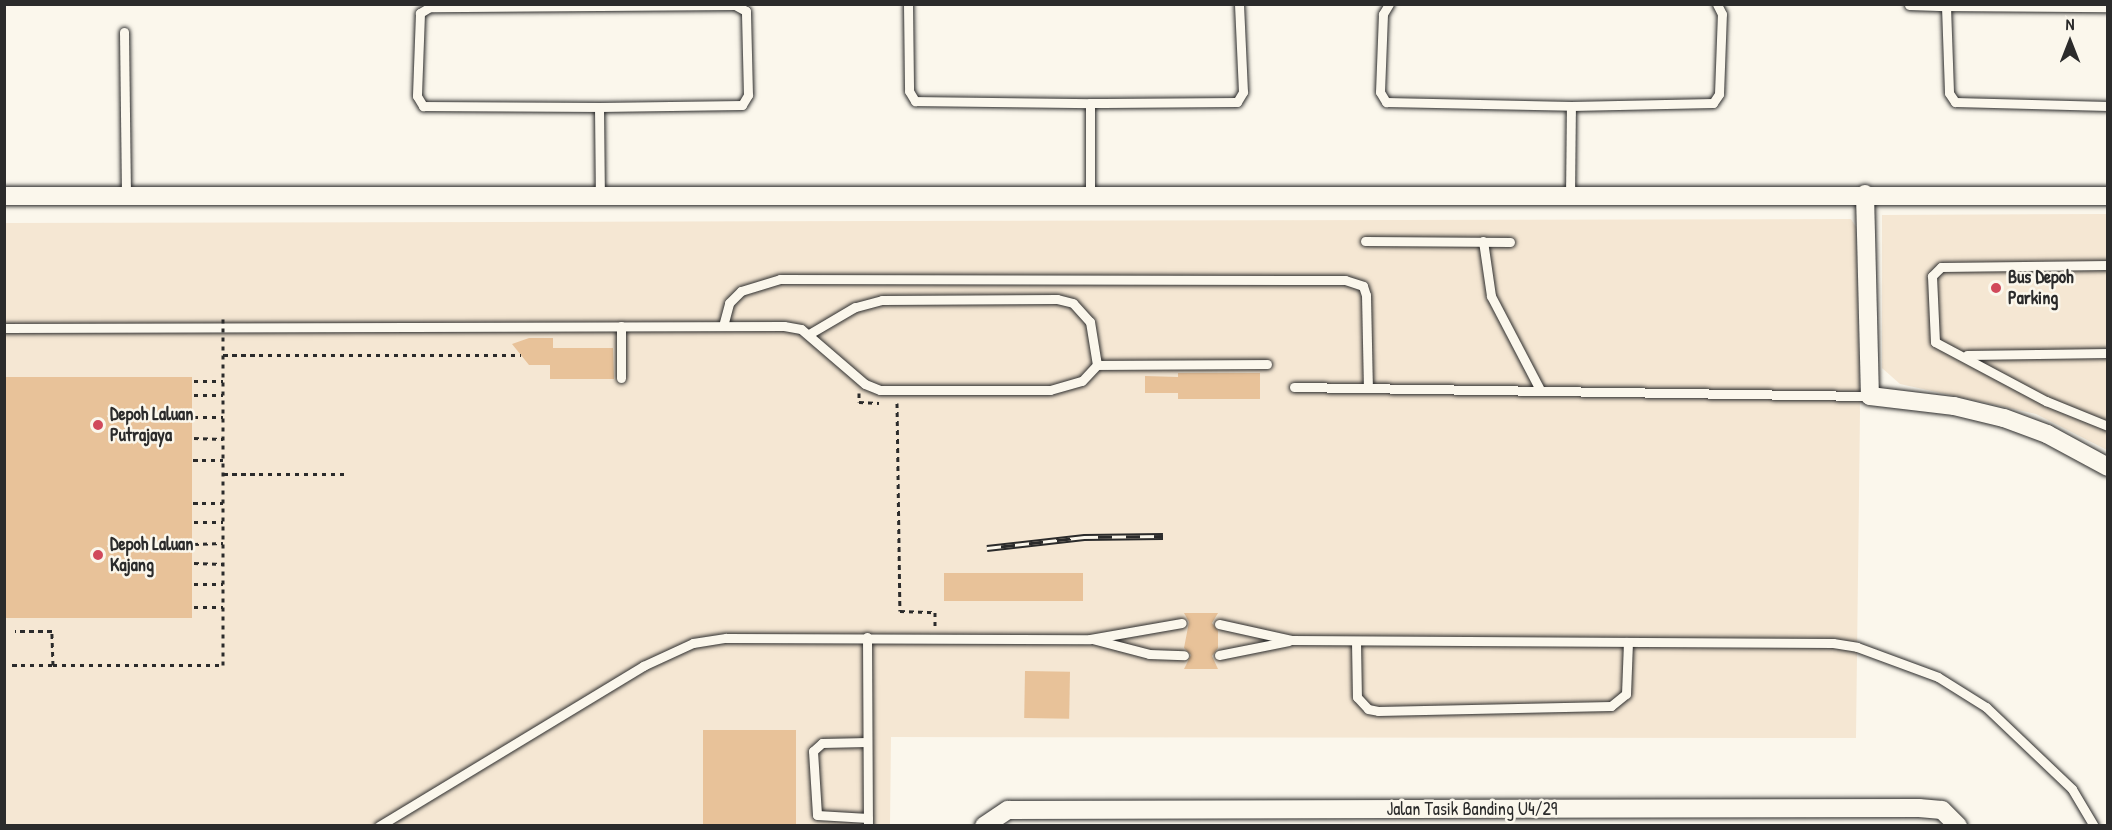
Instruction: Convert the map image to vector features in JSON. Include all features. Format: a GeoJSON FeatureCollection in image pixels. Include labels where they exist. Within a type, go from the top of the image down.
{"type":"FeatureCollection","features":[{"type":"Feature","properties":{"kind":"street"},"geometry":{"type":"LineString","coordinates":[[4,196],[1090,199],[1865,194],[2108,196]]}},
{"type":"Feature","properties":{"kind":"street"},"geometry":{"type":"LineString","coordinates":[[1865,194],[1870,396],[1954,406],[2004,418],[2047,434],[2108,467]]}},
{"type":"Feature","properties":{"kind":"street","name":"Jalan Tasik Banding U4/29"},"geometry":{"type":"LineString","coordinates":[[984,825],[1008,810],[1932,808],[1951,816],[1958,825]]}},
{"type":"Feature","properties":{"kind":"lane"},"geometry":{"type":"LineString","coordinates":[[908,4],[909,91],[915,101],[1090,103],[1237,102],[1242,92],[1239,4]]}},
{"type":"Feature","properties":{"kind":"lane"},"geometry":{"type":"LineString","coordinates":[[1389,4],[1383,14],[1380,92],[1386,102],[1571,106],[1713,103],[1719,94],[1722,14],[1718,4]]}},
{"type":"Feature","properties":{"kind":"lane"},"geometry":{"type":"LineString","coordinates":[[735,5],[746,11],[748,95],[742,105],[599,107],[423,106],[417,96],[420,13],[441,7],[735,5]]}},
{"type":"Feature","properties":{"kind":"lane"},"geometry":{"type":"LineString","coordinates":[[1909,5],[2108,7]]}},
{"type":"Feature","properties":{"kind":"lane"},"geometry":{"type":"LineString","coordinates":[[1946,6],[1949,93],[1955,102],[2108,106]]}},
{"type":"Feature","properties":{"kind":"lane"},"geometry":{"type":"LineString","coordinates":[[124,33],[126,196]]}},
{"type":"Feature","properties":{"kind":"lane"},"geometry":{"type":"LineString","coordinates":[[1090,103],[1090,199]]}},
{"type":"Feature","properties":{"kind":"lane"},"geometry":{"type":"LineString","coordinates":[[1570,197],[1571,106]]}},
{"type":"Feature","properties":{"kind":"lane"},"geometry":{"type":"LineString","coordinates":[[599,107],[600,197]]}},
{"type":"Feature","properties":{"kind":"lane"},"geometry":{"type":"LineString","coordinates":[[1365,241],[1510,242]]}},
{"type":"Feature","properties":{"kind":"lane"},"geometry":{"type":"LineString","coordinates":[[1483,242],[1491,296],[1539,388]]}},
{"type":"Feature","properties":{"kind":"lane"},"geometry":{"type":"LineString","coordinates":[[2108,265],[1936,268],[1932,276],[1933,339],[2046,401],[2108,426]]}},
{"type":"Feature","properties":{"kind":"lane"},"geometry":{"type":"LineString","coordinates":[[723,326],[729,303],[741,291],[780,279],[1345,280],[1363,286],[1366,295],[1368,387]]}},
{"type":"Feature","properties":{"kind":"lane"},"geometry":{"type":"LineString","coordinates":[[809,334],[855,307],[882,300],[1057,299],[1073,303],[1090,322],[1097,365]]}},
{"type":"Feature","properties":{"kind":"lane"},"geometry":{"type":"LineString","coordinates":[[621,326],[621,378]]}},
{"type":"Feature","properties":{"kind":"lane"},"geometry":{"type":"LineString","coordinates":[[4,328],[795,327],[809,334],[866,384],[880,390],[1050,390],[1082,381],[1097,365],[1267,364]]}},
{"type":"Feature","properties":{"kind":"lane"},"geometry":{"type":"LineString","coordinates":[[1965,355],[2108,353]]}},
{"type":"Feature","properties":{"kind":"lane"},"geometry":{"type":"LineString","coordinates":[[1294,387],[1539,388],[1870,396]]}},
{"type":"Feature","properties":{"kind":"lane"},"geometry":{"type":"LineString","coordinates":[[379,825],[643,666],[693,643],[726,638],[1090,639],[1182,623]]}},
{"type":"Feature","properties":{"kind":"lane"},"geometry":{"type":"LineString","coordinates":[[1219,624],[1291,640],[1833,643],[1892,657],[1938,677],[1986,707],[2072,789],[2094,825]]}},
{"type":"Feature","properties":{"kind":"lane"},"geometry":{"type":"LineString","coordinates":[[867,637],[868,821],[817,815],[813,751],[822,742],[867,742]]}},
{"type":"Feature","properties":{"kind":"lane"},"geometry":{"type":"LineString","coordinates":[[1090,639],[1149,654],[1184,655]]}},
{"type":"Feature","properties":{"kind":"lane"},"geometry":{"type":"LineString","coordinates":[[1219,655],[1291,640]]}},
{"type":"Feature","properties":{"kind":"lane"},"geometry":{"type":"LineString","coordinates":[[1356,642],[1357,698],[1368,709],[1378,711],[1611,706],[1626,694],[1628,642]]}},
{"type":"Feature","properties":{"kind":"path"},"geometry":{"type":"LineString","coordinates":[[12,665],[223,665],[223,316]]}},
{"type":"Feature","properties":{"kind":"path"},"geometry":{"type":"LineString","coordinates":[[223,355],[521,355]]}},
{"type":"Feature","properties":{"kind":"path"},"geometry":{"type":"LineString","coordinates":[[194,381],[223,381]]}},
{"type":"Feature","properties":{"kind":"path"},"geometry":{"type":"LineString","coordinates":[[194,395],[223,395]]}},
{"type":"Feature","properties":{"kind":"path"},"geometry":{"type":"LineString","coordinates":[[899,403],[900,611],[935,612],[935,638]]}},
{"type":"Feature","properties":{"kind":"path"},"geometry":{"type":"LineString","coordinates":[[194,417],[223,417]]}},
{"type":"Feature","properties":{"kind":"path"},"geometry":{"type":"LineString","coordinates":[[194,438],[223,439]]}},
{"type":"Feature","properties":{"kind":"path"},"geometry":{"type":"LineString","coordinates":[[194,460],[223,460]]}},
{"type":"Feature","properties":{"kind":"path"},"geometry":{"type":"LineString","coordinates":[[223,474],[347,474]]}},
{"type":"Feature","properties":{"kind":"path"},"geometry":{"type":"LineString","coordinates":[[194,503],[223,503]]}},
{"type":"Feature","properties":{"kind":"path"},"geometry":{"type":"LineString","coordinates":[[194,522],[223,522]]}},
{"type":"Feature","properties":{"kind":"path"},"geometry":{"type":"LineString","coordinates":[[194,544],[223,543]]}},
{"type":"Feature","properties":{"kind":"path"},"geometry":{"type":"LineString","coordinates":[[194,563],[223,564]]}},
{"type":"Feature","properties":{"kind":"path"},"geometry":{"type":"LineString","coordinates":[[194,584],[223,584]]}},
{"type":"Feature","properties":{"kind":"path"},"geometry":{"type":"LineString","coordinates":[[194,607],[223,607]]}},
{"type":"Feature","properties":{"kind":"path"},"geometry":{"type":"LineString","coordinates":[[15,631],[52,631],[53,665]]}},
{"type":"Feature","properties":{"kind":"shaded area","name":"Bus Depoh Parking"},"geometry":{"type":"Polygon","coordinates":[[[2107,214],[2107,450],[2036,414],[1900,384],[1882,368],[1882,215],[2107,214]]]}},
{"type":"Feature","properties":{"kind":"shaded area"},"geometry":{"type":"Polygon","coordinates":[[[1851,219],[1856,227],[1860,412],[1856,738],[891,737],[890,825],[5,825],[4,223],[1851,219]]]}},
{"type":"Feature","properties":{"kind":"building"},"geometry":{"type":"Polygon","coordinates":[[[529,338],[553,338],[553,348],[613,348],[614,379],[550,379],[550,365],[529,365],[512,344],[529,338]]]}},
{"type":"Feature","properties":{"kind":"building"},"geometry":{"type":"Polygon","coordinates":[[[1178,373],[1260,373],[1260,399],[1178,399],[1178,393],[1145,393],[1145,376],[1178,377],[1178,373]]]}},
{"type":"Feature","properties":{"kind":"building"},"geometry":{"type":"Polygon","coordinates":[[[4,377],[192,377],[192,618],[4,618],[4,377]]]}},
{"type":"Feature","properties":{"kind":"building"},"geometry":{"type":"Polygon","coordinates":[[[944,573],[1083,573],[1083,601],[944,601],[944,573]]]}},
{"type":"Feature","properties":{"kind":"building"},"geometry":{"type":"Polygon","coordinates":[[[1184,613],[1218,613],[1212,623],[1218,631],[1218,648],[1212,656],[1218,669],[1184,669],[1191,655],[1184,648],[1189,622],[1184,613]]]}},
{"type":"Feature","properties":{"kind":"building"},"geometry":{"type":"Polygon","coordinates":[[[1025,671],[1070,672],[1069,719],[1024,718],[1025,671]]]}},
{"type":"Feature","properties":{"kind":"building"},"geometry":{"type":"Polygon","coordinates":[[[703,730],[796,730],[796,825],[703,825],[703,730]]]}},
{"type":"Feature","properties":{"kind":"railway"},"geometry":{"type":"LineString","coordinates":[[987,548],[1084,537],[1163,536]]}},
{"type":"Feature","properties":{"kind":"place","name":"Bus Depoh Parking"},"geometry":{"type":"Point","coordinates":[1996,288]}},
{"type":"Feature","properties":{"kind":"place","name":"Depoh Laluan Putrajaya"},"geometry":{"type":"Point","coordinates":[98,425]}},
{"type":"Feature","properties":{"kind":"place","name":"Depoh Laluan Kajang"},"geometry":{"type":"Point","coordinates":[98,555]}}]}
